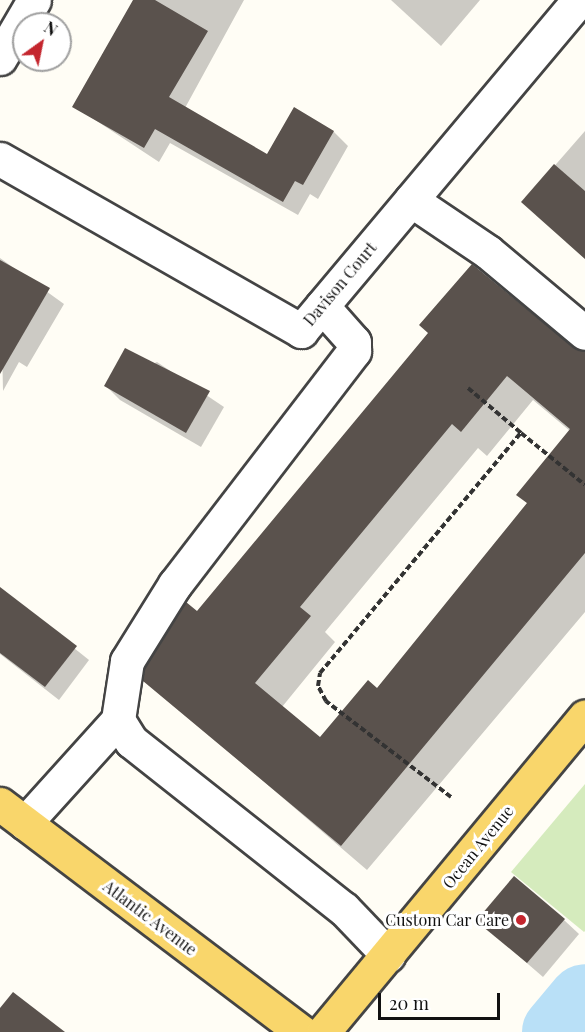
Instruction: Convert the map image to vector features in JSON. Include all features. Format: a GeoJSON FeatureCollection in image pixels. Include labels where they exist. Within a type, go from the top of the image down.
{"type":"FeatureCollection","features":[{"type":"Feature","properties":{"kind":"main road","name":"Ocean Avenue"},"geometry":{"type":"LineString","coordinates":[[323,1032],[585,716]]}},
{"type":"Feature","properties":{"kind":"main road","name":"Atlantic Avenue"},"geometry":{"type":"LineString","coordinates":[[12,813],[301,1032]]}},
{"type":"Feature","properties":{"kind":"street"},"geometry":{"type":"LineString","coordinates":[[0,58],[34,0]]}},
{"type":"Feature","properties":{"kind":"street","name":"Davison Court"},"geometry":{"type":"LineString","coordinates":[[0,159],[301,331],[579,0]]}},
{"type":"Feature","properties":{"kind":"street"},"geometry":{"type":"LineString","coordinates":[[411,200],[488,252],[585,333]]}},
{"type":"Feature","properties":{"kind":"street"},"geometry":{"type":"LineString","coordinates":[[12,813],[118,720],[127,661],[175,584],[354,351],[354,342],[322,306]]}},
{"type":"Feature","properties":{"kind":"street"},"geometry":{"type":"LineString","coordinates":[[118,720],[131,741],[344,909],[388,954]]}},
{"type":"Feature","properties":{"kind":"path"},"geometry":{"type":"LineString","coordinates":[[468,388],[585,485]]}},
{"type":"Feature","properties":{"kind":"path"},"geometry":{"type":"LineString","coordinates":[[451,797],[326,701],[320,673],[521,433]]}},
{"type":"Feature","properties":{"kind":"green space"},"geometry":{"type":"Polygon","coordinates":[[[585,784],[585,931],[584,932],[511,872],[585,784]]]}},
{"type":"Feature","properties":{"kind":"building"},"geometry":{"type":"Polygon","coordinates":[[[133,0],[155,0],[208,31],[169,97],[267,154],[294,107],[334,131],[303,185],[295,181],[283,202],[155,129],[144,148],[72,107],[133,0]]]}},
{"type":"Feature","properties":{"kind":"building"},"geometry":{"type":"Polygon","coordinates":[[[554,164],[585,191],[585,259],[521,202],[554,164]]]}},
{"type":"Feature","properties":{"kind":"building"},"geometry":{"type":"Polygon","coordinates":[[[0,260],[50,288],[0,374],[0,260]]]}},
{"type":"Feature","properties":{"kind":"building"},"geometry":{"type":"Polygon","coordinates":[[[472,264],[573,347],[585,351],[585,553],[341,846],[143,681],[145,668],[186,602],[197,611],[428,333],[419,325],[472,264]],[[507,376],[461,432],[452,424],[300,607],[311,616],[255,683],[320,737],[368,680],[377,688],[527,503],[516,495],[570,429],[507,376]]]}},
{"type":"Feature","properties":{"kind":"building"},"geometry":{"type":"Polygon","coordinates":[[[125,348],[210,391],[186,433],[104,386],[125,348]]]}},
{"type":"Feature","properties":{"kind":"building"},"geometry":{"type":"Polygon","coordinates":[[[0,587],[77,646],[45,687],[0,653],[0,587]]]}},
{"type":"Feature","properties":{"kind":"building","name":"Custom Car Care"},"geometry":{"type":"Polygon","coordinates":[[[514,876],[565,919],[527,963],[476,921],[514,876]]]}},
{"type":"Feature","properties":{"kind":"building"},"geometry":{"type":"Polygon","coordinates":[[[13,992],[65,1032],[0,1032],[0,1008],[13,992]]]}},
{"type":"Feature","properties":{"kind":"waterway"},"geometry":{"type":"LineString","coordinates":[[559,1032],[585,1001]]}},
{"type":"Feature","properties":{"kind":"place","name":"Custom Car Care"},"geometry":{"type":"Point","coordinates":[521,920]}}]}
